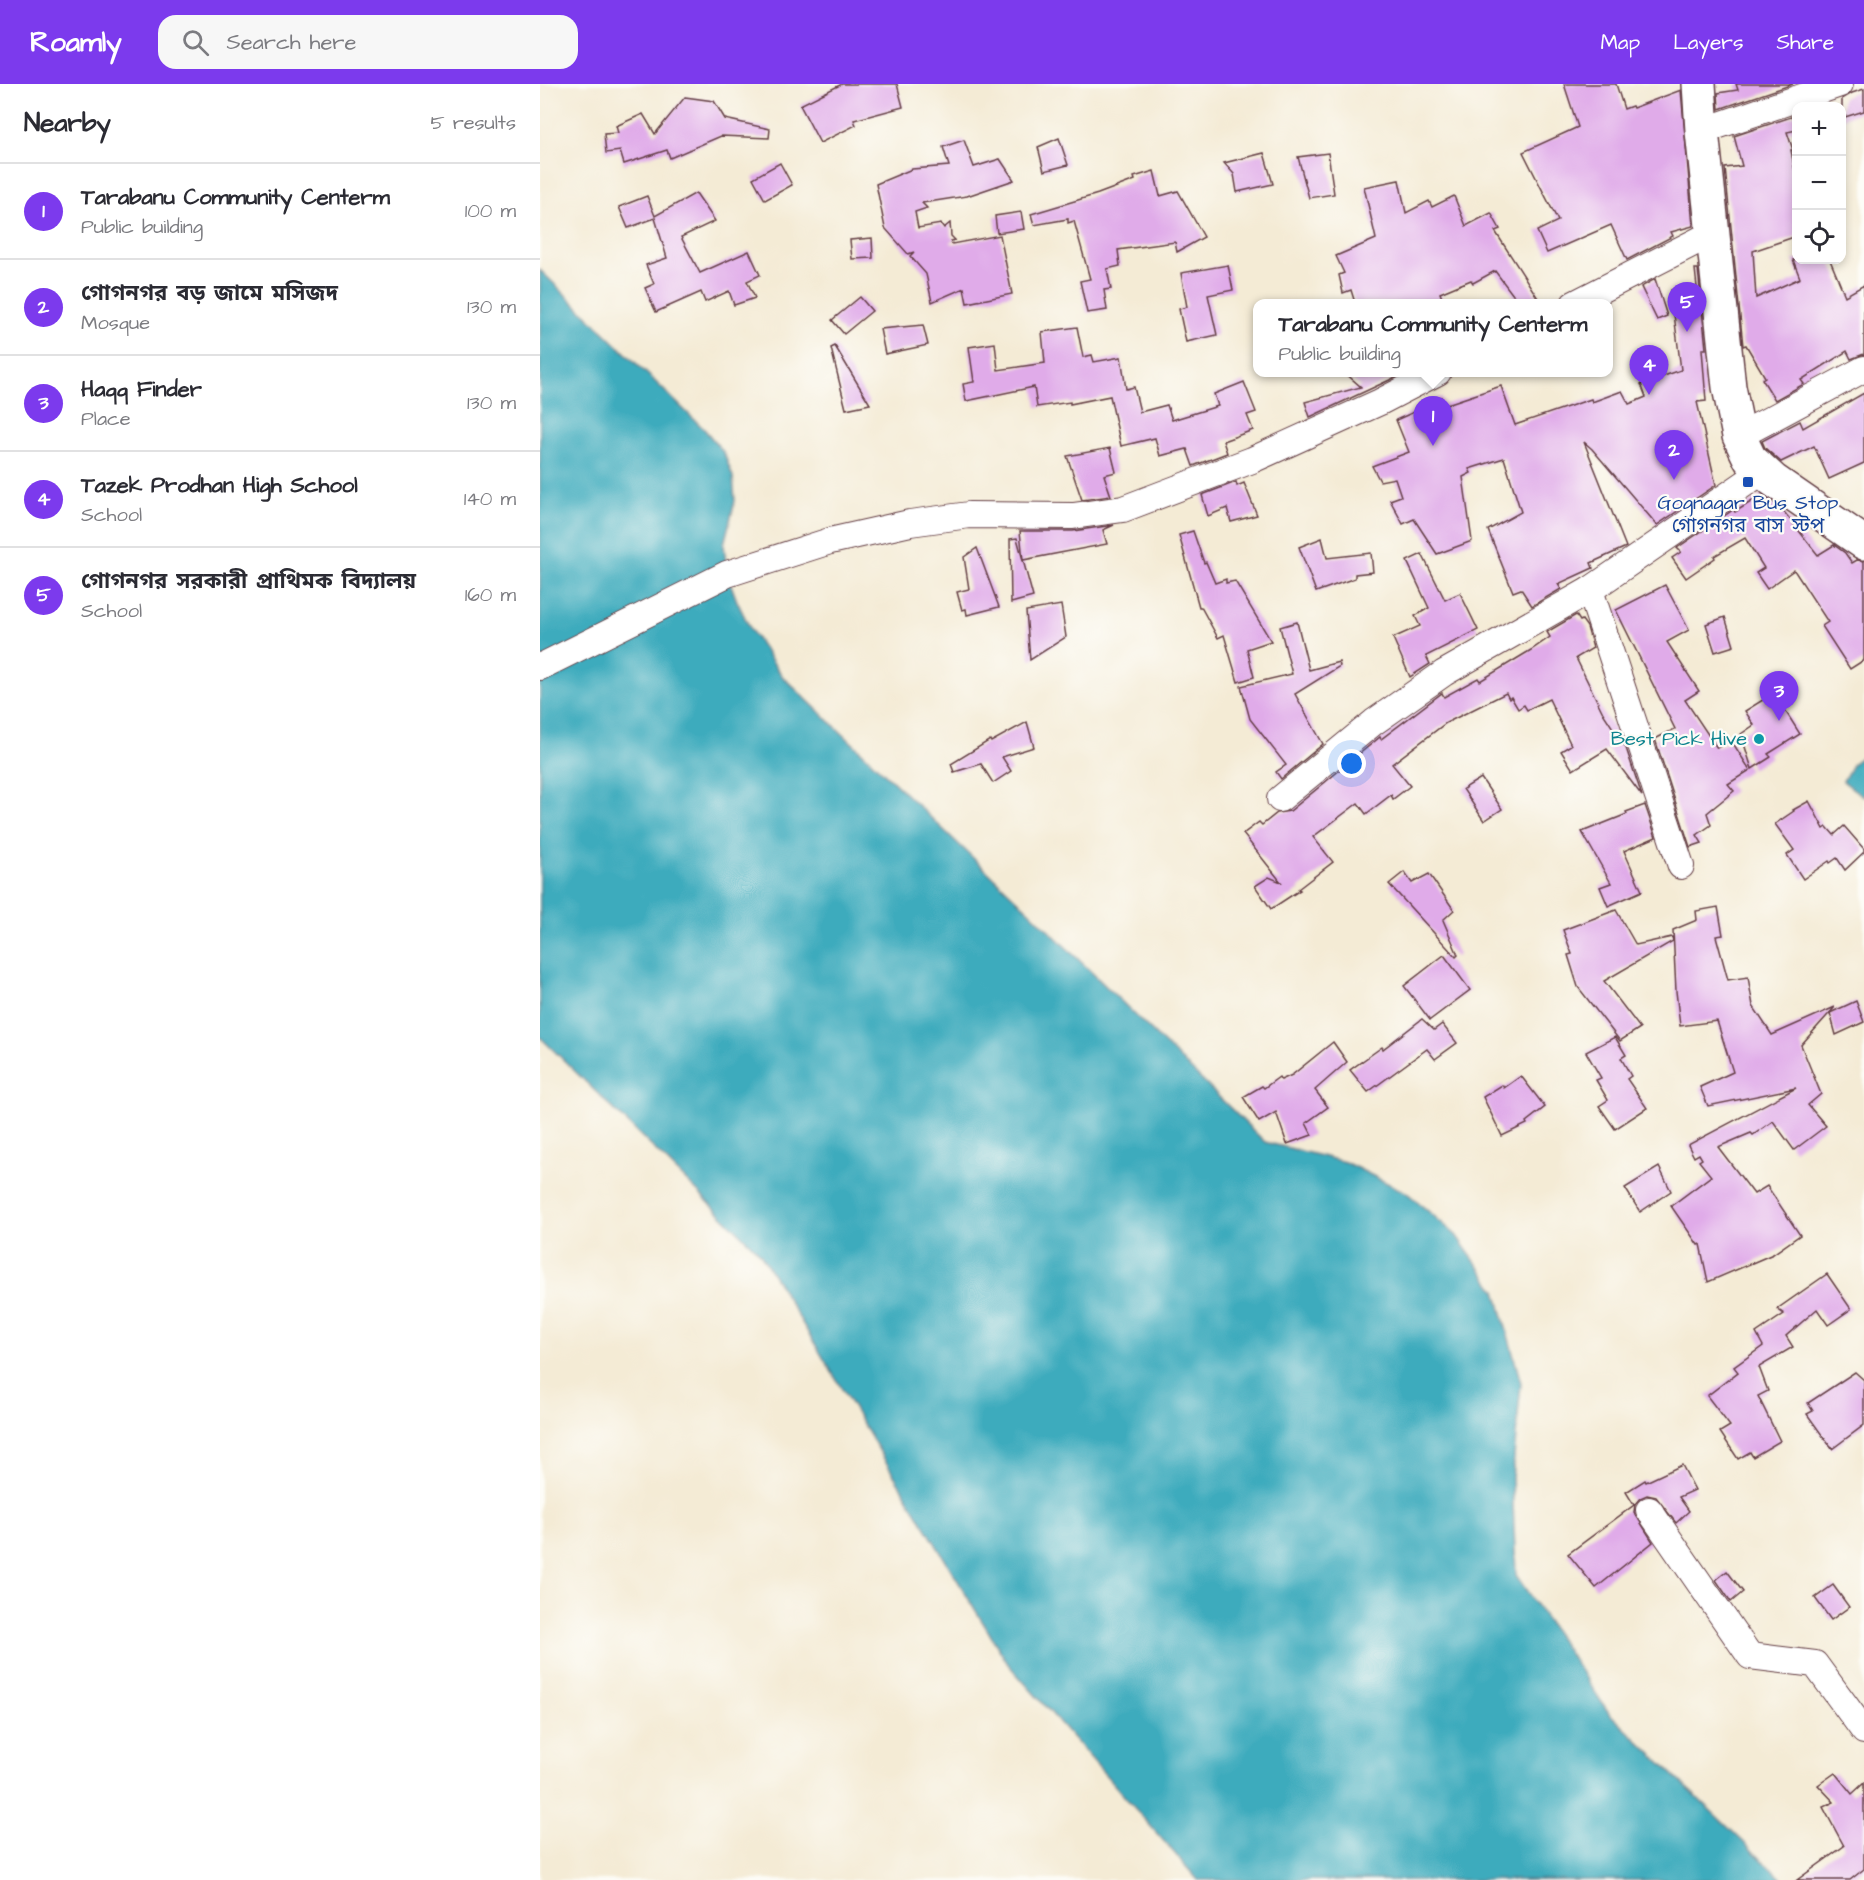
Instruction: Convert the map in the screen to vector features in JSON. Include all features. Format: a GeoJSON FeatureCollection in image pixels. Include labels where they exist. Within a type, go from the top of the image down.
{"type":"FeatureCollection","features":[{"type":"Feature","properties":{"kind":"main road"},"geometry":{"type":"LineString","coordinates":[[1699,84],[1729,387],[1739,436],[1750,459],[1773,480],[1864,543]]}},
{"type":"Feature","properties":{"kind":"street"},"geometry":{"type":"LineString","coordinates":[[1702,131],[1840,84]]}},
{"type":"Feature","properties":{"kind":"street"},"geometry":{"type":"LineString","coordinates":[[1582,299],[1713,233]]}},
{"type":"Feature","properties":{"kind":"street"},"geometry":{"type":"LineString","coordinates":[[1739,436],[1864,369]]}},
{"type":"Feature","properties":{"kind":"street"},"geometry":{"type":"LineString","coordinates":[[540,668],[727,574],[830,541],[910,524],[969,515],[1073,516],[1123,509],[1252,460],[1380,402],[1428,377]]}},
{"type":"Feature","properties":{"kind":"street"},"geometry":{"type":"LineString","coordinates":[[1280,799],[1374,722],[1444,673],[1590,590],[1763,471]]}},
{"type":"Feature","properties":{"kind":"street"},"geometry":{"type":"LineString","coordinates":[[1590,590],[1681,866]]}},
{"type":"Feature","properties":{"kind":"street"},"geometry":{"type":"LineString","coordinates":[[1649,1510],[1750,1656],[1815,1664],[1864,1731]]}},
{"type":"Feature","properties":{"kind":"water"},"geometry":{"type":"Polygon","coordinates":[[[540,270],[705,430],[724,453],[733,477],[735,501],[724,544],[727,574],[751,630],[783,677],[1029,911],[1265,1142],[1345,1162],[1407,1193],[1456,1235],[1496,1291],[1521,1383],[1512,1478],[1516,1575],[1609,1713],[1783,1880],[1198,1880],[1008,1664],[760,1253],[540,1037],[540,270]]]}},
{"type":"Feature","properties":{"kind":"water"},"geometry":{"type":"Polygon","coordinates":[[[1864,755],[1864,797],[1843,781],[1853,763],[1864,755]]]}},
{"type":"Feature","properties":{"kind":"building"},"geometry":{"type":"Polygon","coordinates":[[[842,84],[897,84],[903,107],[854,120],[856,125],[820,143],[800,105],[842,84]]]}},
{"type":"Feature","properties":{"kind":"building"},"geometry":{"type":"Polygon","coordinates":[[[1564,84],[1616,84],[1624,109],[1632,106],[1633,108],[1681,90],[1693,226],[1671,232],[1673,236],[1627,260],[1611,225],[1547,253],[1537,231],[1558,221],[1523,152],[1578,127],[1564,84]]]}},
{"type":"Feature","properties":{"kind":"building"},"geometry":{"type":"Polygon","coordinates":[[[1736,84],[1793,84],[1719,109],[1718,93],[1738,90],[1736,84]]]}},
{"type":"Feature","properties":{"kind":"building"},"geometry":{"type":"Polygon","coordinates":[[[1864,89],[1864,111],[1846,117],[1846,102],[1842,102],[1842,99],[1864,89]]]}},
{"type":"Feature","properties":{"kind":"building"},"geometry":{"type":"Polygon","coordinates":[[[685,97],[714,101],[725,119],[770,129],[769,138],[721,136],[670,158],[667,150],[624,164],[620,151],[606,153],[604,134],[618,133],[616,126],[643,114],[655,134],[685,97]]]}},
{"type":"Feature","properties":{"kind":"building"},"geometry":{"type":"Polygon","coordinates":[[[1792,117],[1792,131],[1787,132],[1792,147],[1792,238],[1753,251],[1756,298],[1800,278],[1795,264],[1832,264],[1845,296],[1864,285],[1864,354],[1851,359],[1847,351],[1801,380],[1804,384],[1775,400],[1762,379],[1765,377],[1746,345],[1743,346],[1725,168],[1742,166],[1734,136],[1792,117]]]}},
{"type":"Feature","properties":{"kind":"building"},"geometry":{"type":"Polygon","coordinates":[[[1059,138],[1068,165],[1044,171],[1038,147],[1059,138]]]}},
{"type":"Feature","properties":{"kind":"building"},"geometry":{"type":"Polygon","coordinates":[[[964,140],[974,167],[1000,159],[1014,180],[967,196],[922,203],[927,208],[915,212],[918,228],[941,224],[944,228],[950,223],[951,236],[955,240],[951,241],[952,244],[1000,235],[1012,294],[967,303],[964,288],[932,302],[926,274],[910,256],[914,252],[908,254],[885,228],[876,184],[912,169],[949,166],[943,147],[964,140]]]}},
{"type":"Feature","properties":{"kind":"building"},"geometry":{"type":"Polygon","coordinates":[[[1264,153],[1273,184],[1237,192],[1234,174],[1224,163],[1264,153]]]}},
{"type":"Feature","properties":{"kind":"building"},"geometry":{"type":"Polygon","coordinates":[[[1328,153],[1334,194],[1309,198],[1298,157],[1328,153]]]}},
{"type":"Feature","properties":{"kind":"building"},"geometry":{"type":"Polygon","coordinates":[[[780,163],[792,185],[765,200],[753,178],[780,163]]]}},
{"type":"Feature","properties":{"kind":"building"},"geometry":{"type":"Polygon","coordinates":[[[1154,171],[1160,196],[1178,191],[1204,237],[1177,252],[1175,242],[1118,250],[1120,266],[1107,269],[1111,289],[1104,290],[1107,310],[1087,313],[1080,281],[1090,279],[1074,221],[1068,223],[1068,219],[1034,225],[1031,214],[1098,194],[1135,180],[1134,177],[1154,171]]]}},
{"type":"Feature","properties":{"kind":"building"},"geometry":{"type":"Polygon","coordinates":[[[1399,180],[1406,213],[1429,201],[1432,207],[1454,196],[1466,226],[1491,213],[1500,229],[1495,231],[1538,299],[1516,299],[1495,271],[1473,283],[1471,280],[1440,293],[1442,298],[1439,299],[1354,299],[1351,290],[1343,293],[1339,275],[1344,273],[1336,256],[1376,239],[1364,187],[1399,180]]]}},
{"type":"Feature","properties":{"kind":"building"},"geometry":{"type":"Polygon","coordinates":[[[696,193],[715,221],[681,237],[700,273],[749,251],[760,275],[747,281],[755,298],[734,305],[729,291],[705,302],[701,292],[656,312],[645,288],[654,284],[646,265],[667,258],[655,218],[628,228],[619,207],[647,196],[655,216],[696,193]]]}},
{"type":"Feature","properties":{"kind":"building"},"geometry":{"type":"Polygon","coordinates":[[[1021,212],[1024,229],[997,233],[995,216],[1021,212]]]}},
{"type":"Feature","properties":{"kind":"building"},"geometry":{"type":"Polygon","coordinates":[[[872,238],[873,258],[852,259],[850,240],[872,238]]]}},
{"type":"Feature","properties":{"kind":"building"},"geometry":{"type":"Polygon","coordinates":[[[1228,265],[1233,290],[1208,295],[1217,335],[1186,342],[1179,309],[1187,307],[1181,273],[1228,265]]]}},
{"type":"Feature","properties":{"kind":"building"},"geometry":{"type":"Polygon","coordinates":[[[1695,269],[1698,269],[1706,349],[1702,349],[1706,401],[1697,402],[1716,485],[1657,525],[1584,442],[1626,547],[1591,563],[1593,568],[1558,584],[1561,589],[1532,606],[1521,589],[1513,592],[1488,530],[1521,512],[1504,458],[1469,469],[1471,473],[1463,477],[1472,541],[1437,554],[1414,519],[1403,524],[1390,500],[1401,496],[1395,478],[1380,481],[1372,466],[1409,452],[1396,420],[1441,397],[1444,405],[1501,386],[1515,425],[1622,391],[1629,404],[1646,397],[1641,384],[1681,370],[1671,290],[1697,287],[1695,269]]]}},
{"type":"Feature","properties":{"kind":"building"},"geometry":{"type":"Polygon","coordinates":[[[1655,279],[1667,316],[1657,320],[1641,287],[1655,279]]]}},
{"type":"Feature","properties":{"kind":"building"},"geometry":{"type":"Polygon","coordinates":[[[860,297],[872,311],[844,334],[832,320],[860,297]]]}},
{"type":"Feature","properties":{"kind":"building"},"geometry":{"type":"Polygon","coordinates":[[[923,325],[928,345],[885,354],[880,329],[923,325]]]}},
{"type":"Feature","properties":{"kind":"building"},"geometry":{"type":"Polygon","coordinates":[[[1077,327],[1083,357],[1092,355],[1094,362],[1121,357],[1126,389],[1134,387],[1140,412],[1167,405],[1172,420],[1218,406],[1214,394],[1244,382],[1256,412],[1247,415],[1253,430],[1223,441],[1227,453],[1193,466],[1187,449],[1160,456],[1155,438],[1121,446],[1110,396],[1070,404],[1070,402],[1037,407],[1034,387],[966,401],[963,384],[974,382],[969,347],[995,343],[998,370],[1045,363],[1042,332],[1077,327]]]}},
{"type":"Feature","properties":{"kind":"building"},"geometry":{"type":"Polygon","coordinates":[[[835,346],[870,404],[846,409],[831,348],[835,346]]]}},
{"type":"Feature","properties":{"kind":"building"},"geometry":{"type":"Polygon","coordinates":[[[1350,377],[1396,377],[1310,417],[1305,402],[1361,387],[1350,377]]]}},
{"type":"Feature","properties":{"kind":"building"},"geometry":{"type":"Polygon","coordinates":[[[1864,393],[1864,463],[1829,479],[1814,446],[1781,462],[1765,448],[1762,441],[1800,421],[1803,428],[1864,393]]]}},
{"type":"Feature","properties":{"kind":"building"},"geometry":{"type":"Polygon","coordinates":[[[1110,448],[1116,472],[1104,475],[1111,496],[1082,500],[1067,456],[1110,448]]]}},
{"type":"Feature","properties":{"kind":"building"},"geometry":{"type":"Polygon","coordinates":[[[1236,482],[1237,486],[1244,483],[1257,515],[1231,522],[1227,508],[1208,516],[1202,495],[1236,482]]]}},
{"type":"Feature","properties":{"kind":"building"},"geometry":{"type":"Polygon","coordinates":[[[1762,495],[1781,508],[1818,555],[1834,545],[1845,553],[1852,563],[1857,560],[1864,561],[1864,660],[1850,669],[1822,626],[1828,622],[1794,570],[1767,589],[1756,573],[1764,568],[1745,538],[1714,556],[1715,558],[1686,578],[1672,558],[1681,552],[1677,548],[1733,510],[1735,512],[1762,495]]]}},
{"type":"Feature","properties":{"kind":"building"},"geometry":{"type":"Polygon","coordinates":[[[1114,525],[1103,530],[1107,544],[1023,560],[1020,531],[1073,531],[1114,525]]]}},
{"type":"Feature","properties":{"kind":"building"},"geometry":{"type":"Polygon","coordinates":[[[1193,531],[1204,563],[1206,562],[1215,583],[1226,579],[1226,583],[1235,581],[1271,641],[1247,649],[1254,677],[1238,682],[1224,635],[1218,638],[1199,607],[1179,535],[1193,531]]]}},
{"type":"Feature","properties":{"kind":"building"},"geometry":{"type":"Polygon","coordinates":[[[1017,538],[1033,597],[1011,603],[1010,539],[1017,538]]]}},
{"type":"Feature","properties":{"kind":"building"},"geometry":{"type":"Polygon","coordinates":[[[1322,538],[1327,558],[1371,553],[1373,572],[1355,574],[1355,578],[1316,592],[1299,547],[1322,538]]]}},
{"type":"Feature","properties":{"kind":"building"},"geometry":{"type":"Polygon","coordinates":[[[977,548],[999,607],[967,615],[966,609],[962,610],[957,592],[969,589],[964,557],[977,548]]]}},
{"type":"Feature","properties":{"kind":"building"},"geometry":{"type":"Polygon","coordinates":[[[1422,554],[1445,600],[1460,593],[1478,630],[1426,656],[1430,664],[1410,677],[1393,638],[1420,626],[1415,616],[1429,608],[1407,561],[1422,554]]]}},
{"type":"Feature","properties":{"kind":"building"},"geometry":{"type":"Polygon","coordinates":[[[1665,585],[1689,630],[1667,642],[1699,691],[1685,700],[1717,748],[1731,740],[1750,770],[1728,784],[1734,791],[1707,813],[1711,825],[1697,835],[1702,843],[1690,847],[1655,739],[1675,729],[1616,610],[1665,585]]]}},
{"type":"Feature","properties":{"kind":"building"},"geometry":{"type":"Polygon","coordinates":[[[1061,605],[1066,637],[1030,660],[1026,611],[1061,605]]]}},
{"type":"Feature","properties":{"kind":"building"},"geometry":{"type":"Polygon","coordinates":[[[1576,615],[1587,627],[1593,648],[1576,658],[1603,713],[1626,748],[1642,796],[1607,749],[1573,770],[1561,751],[1571,745],[1549,699],[1527,710],[1524,705],[1518,709],[1506,693],[1446,723],[1392,764],[1410,786],[1393,799],[1391,795],[1366,814],[1358,803],[1313,837],[1333,862],[1298,889],[1300,890],[1271,909],[1255,886],[1269,877],[1281,882],[1243,834],[1259,822],[1262,825],[1277,813],[1290,811],[1380,737],[1381,739],[1442,693],[1444,697],[1478,678],[1480,681],[1550,637],[1547,632],[1576,615]]]}},
{"type":"Feature","properties":{"kind":"building"},"geometry":{"type":"Polygon","coordinates":[[[1725,617],[1734,646],[1715,652],[1706,624],[1725,617]]]}},
{"type":"Feature","properties":{"kind":"building"},"geometry":{"type":"Polygon","coordinates":[[[1297,622],[1309,670],[1339,662],[1340,666],[1295,694],[1323,744],[1281,779],[1276,772],[1286,765],[1250,719],[1241,686],[1292,674],[1280,627],[1297,622]]]}},
{"type":"Feature","properties":{"kind":"building"},"geometry":{"type":"Polygon","coordinates":[[[1774,693],[1800,734],[1768,754],[1771,757],[1752,769],[1741,734],[1754,725],[1745,711],[1774,693]]]}},
{"type":"Feature","properties":{"kind":"building"},"geometry":{"type":"Polygon","coordinates":[[[1027,722],[1034,747],[1002,757],[1011,771],[993,783],[981,764],[954,772],[951,764],[990,740],[991,742],[1027,722]]]}},
{"type":"Feature","properties":{"kind":"building"},"geometry":{"type":"Polygon","coordinates":[[[1481,778],[1502,809],[1484,821],[1463,789],[1481,778]]]}},
{"type":"Feature","properties":{"kind":"building"},"geometry":{"type":"Polygon","coordinates":[[[1809,801],[1824,829],[1827,827],[1834,835],[1844,826],[1864,849],[1864,852],[1845,870],[1837,858],[1803,879],[1787,855],[1794,850],[1775,824],[1809,801]]]}},
{"type":"Feature","properties":{"kind":"building"},"geometry":{"type":"Polygon","coordinates":[[[1645,805],[1656,837],[1624,851],[1642,891],[1608,906],[1600,887],[1611,883],[1582,832],[1645,805]]]}},
{"type":"Feature","properties":{"kind":"building"},"geometry":{"type":"Polygon","coordinates":[[[1404,872],[1412,883],[1429,874],[1454,910],[1443,920],[1458,955],[1456,957],[1389,884],[1404,872]]]}},
{"type":"Feature","properties":{"kind":"building"},"geometry":{"type":"Polygon","coordinates":[[[1718,907],[1723,935],[1716,936],[1728,980],[1748,977],[1753,1006],[1772,1035],[1835,1007],[1801,1045],[1821,1094],[1808,1105],[1826,1126],[1794,1150],[1773,1121],[1753,1135],[1751,1133],[1718,1147],[1754,1194],[1767,1186],[1800,1235],[1773,1254],[1708,1282],[1700,1244],[1698,1245],[1671,1206],[1711,1176],[1699,1161],[1702,1159],[1699,1154],[1694,1157],[1688,1145],[1796,1088],[1708,1106],[1700,1087],[1733,1072],[1717,1021],[1680,1026],[1673,930],[1697,920],[1696,911],[1718,907]]]}},
{"type":"Feature","properties":{"kind":"building"},"geometry":{"type":"Polygon","coordinates":[[[1616,910],[1636,945],[1672,937],[1673,941],[1604,981],[1640,1028],[1620,1041],[1578,987],[1568,955],[1572,954],[1563,930],[1616,910]]]}},
{"type":"Feature","properties":{"kind":"building"},"geometry":{"type":"Polygon","coordinates":[[[1444,955],[1470,990],[1430,1020],[1404,986],[1444,955]]]}},
{"type":"Feature","properties":{"kind":"building"},"geometry":{"type":"Polygon","coordinates":[[[1856,1001],[1864,1022],[1836,1035],[1830,1013],[1856,1001]]]}},
{"type":"Feature","properties":{"kind":"building"},"geometry":{"type":"Polygon","coordinates":[[[1422,1019],[1434,1030],[1442,1024],[1457,1043],[1435,1059],[1427,1049],[1368,1092],[1350,1070],[1382,1047],[1383,1049],[1422,1019]]]}},
{"type":"Feature","properties":{"kind":"building"},"geometry":{"type":"Polygon","coordinates":[[[1615,1037],[1626,1055],[1621,1058],[1631,1076],[1627,1079],[1647,1108],[1615,1129],[1599,1106],[1608,1100],[1596,1080],[1601,1078],[1586,1052],[1615,1037]]]}},
{"type":"Feature","properties":{"kind":"building"},"geometry":{"type":"Polygon","coordinates":[[[1333,1042],[1347,1062],[1315,1090],[1328,1107],[1306,1123],[1312,1135],[1287,1144],[1276,1112],[1259,1122],[1243,1097],[1262,1086],[1264,1088],[1279,1077],[1281,1080],[1292,1075],[1333,1042]]]}},
{"type":"Feature","properties":{"kind":"building"},"geometry":{"type":"Polygon","coordinates":[[[1521,1076],[1545,1107],[1526,1122],[1527,1124],[1502,1136],[1483,1097],[1502,1085],[1504,1088],[1521,1076]]]}},
{"type":"Feature","properties":{"kind":"building"},"geometry":{"type":"Polygon","coordinates":[[[1659,1167],[1671,1191],[1640,1212],[1625,1188],[1659,1167]]]}},
{"type":"Feature","properties":{"kind":"building"},"geometry":{"type":"Polygon","coordinates":[[[1827,1274],[1851,1309],[1828,1325],[1817,1309],[1786,1336],[1793,1347],[1759,1367],[1768,1391],[1758,1396],[1780,1441],[1753,1457],[1750,1452],[1738,1459],[1720,1432],[1730,1426],[1707,1396],[1738,1372],[1734,1367],[1763,1346],[1756,1333],[1784,1314],[1777,1309],[1827,1274]]]}},
{"type":"Feature","properties":{"kind":"building"},"geometry":{"type":"Polygon","coordinates":[[[1855,1372],[1864,1380],[1864,1425],[1832,1449],[1807,1414],[1813,1411],[1808,1403],[1855,1372]]]}},
{"type":"Feature","properties":{"kind":"building"},"geometry":{"type":"Polygon","coordinates":[[[1682,1465],[1695,1490],[1679,1497],[1689,1511],[1676,1523],[1656,1497],[1647,1495],[1640,1498],[1635,1504],[1634,1512],[1653,1542],[1596,1588],[1568,1554],[1634,1505],[1626,1492],[1645,1480],[1646,1482],[1682,1465]]]}},
{"type":"Feature","properties":{"kind":"building"},"geometry":{"type":"Polygon","coordinates":[[[1727,1571],[1743,1592],[1731,1602],[1716,1580],[1727,1571]]]}},
{"type":"Feature","properties":{"kind":"building"},"geometry":{"type":"Polygon","coordinates":[[[1833,1585],[1849,1607],[1831,1620],[1815,1598],[1833,1585]]]}},
{"type":"Feature","properties":{"kind":"building"},"geometry":{"type":"Polygon","coordinates":[[[1835,1773],[1852,1794],[1864,1783],[1864,1869],[1850,1880],[1797,1880],[1844,1846],[1823,1807],[1834,1802],[1818,1785],[1835,1773]]]}},
{"type":"Feature","properties":{"kind":"place","name":"গোগনগর সরকারী প্রাথিমক বিদ্যালয়"},"geometry":{"type":"Point","coordinates":[1687,332]}},
{"type":"Feature","properties":{"kind":"place","name":"Tazek Prodhan High School"},"geometry":{"type":"Point","coordinates":[1649,395]}},
{"type":"Feature","properties":{"kind":"place","name":"Tarabanu Community Centerm"},"geometry":{"type":"Point","coordinates":[1433,446]}},
{"type":"Feature","properties":{"kind":"place","name":"গোগনগর বড় জামে মসিজদ"},"geometry":{"type":"Point","coordinates":[1674,480]}},
{"type":"Feature","properties":{"kind":"place","name":"Gognagar Bus Stop গোগনগর বাস স্টপ"},"geometry":{"type":"Point","coordinates":[1748,482]}},
{"type":"Feature","properties":{"kind":"place","name":"Haqq Finder"},"geometry":{"type":"Point","coordinates":[1779,721]}},
{"type":"Feature","properties":{"kind":"place","name":"Best Pick Hive"},"geometry":{"type":"Point","coordinates":[1759,739]}}]}
